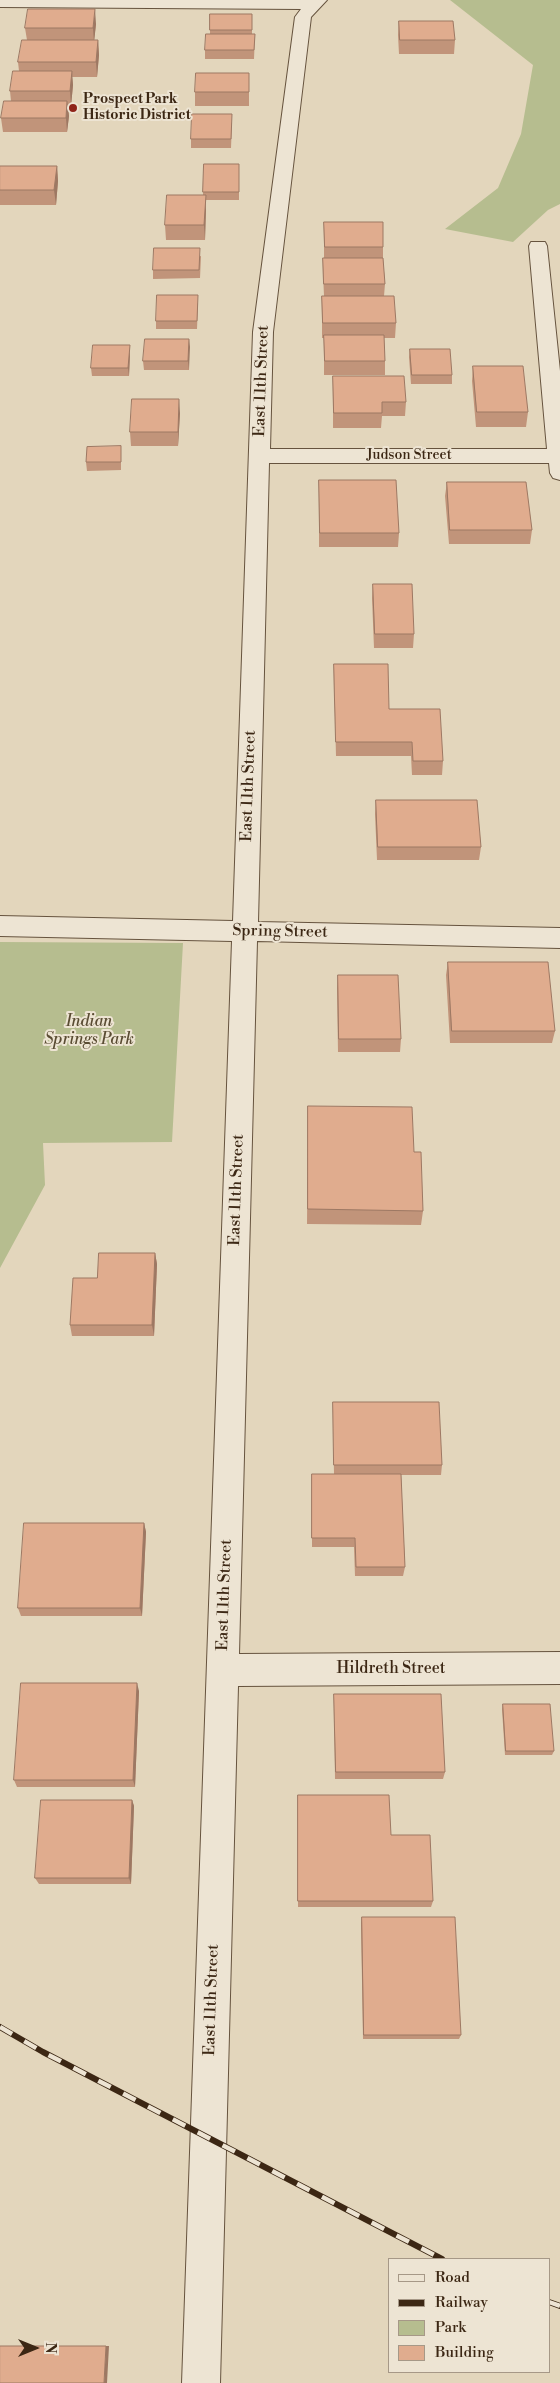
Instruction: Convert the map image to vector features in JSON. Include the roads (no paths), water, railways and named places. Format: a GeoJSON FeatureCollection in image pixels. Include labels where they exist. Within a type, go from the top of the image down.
{"type":"FeatureCollection","features":[{"type":"Feature","properties":{"kind":"street"},"geometry":{"type":"LineString","coordinates":[[0,2],[316,2]]}},
{"type":"Feature","properties":{"kind":"street","name":"East 11th Street"},"geometry":{"type":"LineString","coordinates":[[201,2383],[263,332],[303,17],[316,2]]}},
{"type":"Feature","properties":{"kind":"street"},"geometry":{"type":"LineString","coordinates":[[538,246],[559,462]]}},
{"type":"Feature","properties":{"kind":"street","name":"Judson Street"},"geometry":{"type":"LineString","coordinates":[[259,456],[559,462]]}},
{"type":"Feature","properties":{"kind":"street","name":"Spring Street"},"geometry":{"type":"LineString","coordinates":[[0,926],[560,938]]}},
{"type":"Feature","properties":{"kind":"street","name":"Hildreth Street"},"geometry":{"type":"LineString","coordinates":[[222,1670],[560,1668]]}},
{"type":"Feature","properties":{"kind":"railway"},"geometry":{"type":"LineString","coordinates":[[0,2027],[43,2052],[440,2258]]}},
{"type":"Feature","properties":{"kind":"railway"},"geometry":{"type":"LineString","coordinates":[[550,2302],[560,2306]]}},
{"type":"Feature","properties":{"kind":"place","name":"Prospect Park Historic District"},"geometry":{"type":"Point","coordinates":[73,108]}},
{"type":"Feature","properties":{"kind":"park label","name":"Indian Springs Park"},"geometry":{"type":"Point","coordinates":[89,1031]}}]}
